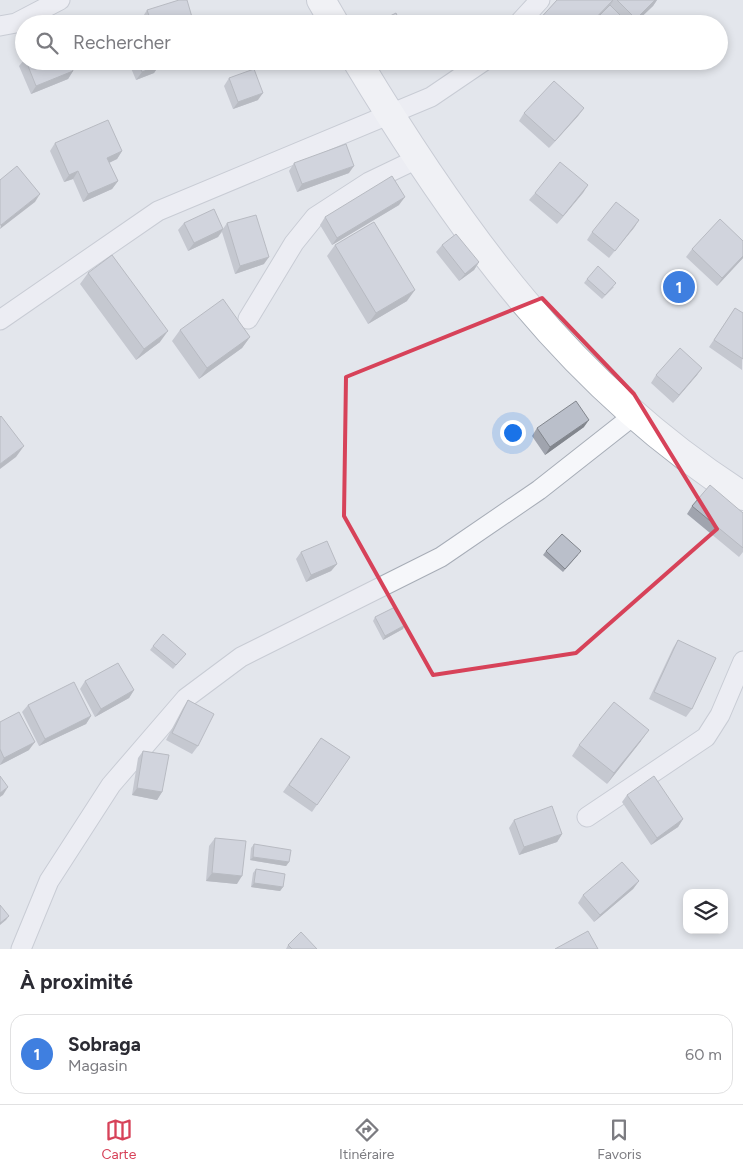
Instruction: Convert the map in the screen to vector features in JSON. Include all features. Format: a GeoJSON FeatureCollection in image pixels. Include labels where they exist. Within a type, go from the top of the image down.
{"type":"FeatureCollection","features":[{"type":"Feature","properties":{"kind":"street"},"geometry":{"type":"LineString","coordinates":[[31,15],[60,0]]}},
{"type":"Feature","properties":{"kind":"street"},"geometry":{"type":"LineString","coordinates":[[321,0],[330,15]]}},
{"type":"Feature","properties":{"kind":"street"},"geometry":{"type":"LineString","coordinates":[[526,15],[540,0]]}},
{"type":"Feature","properties":{"kind":"street"},"geometry":{"type":"LineString","coordinates":[[0,26],[15,23]]}},
{"type":"Feature","properties":{"kind":"street"},"geometry":{"type":"LineString","coordinates":[[363,70],[417,159],[469,233],[514,292],[548,330],[633,416],[719,481],[743,496]]}},
{"type":"Feature","properties":{"kind":"street"},"geometry":{"type":"LineString","coordinates":[[0,320],[158,211],[431,97],[471,70]]}},
{"type":"Feature","properties":{"kind":"street"},"geometry":{"type":"LineString","coordinates":[[248,319],[294,243],[315,217],[370,182],[417,159]]}},
{"type":"Feature","properties":{"kind":"street"},"geometry":{"type":"LineString","coordinates":[[21,949],[49,881],[111,786],[186,698],[241,657],[440,557],[539,490],[633,416]]}},
{"type":"Feature","properties":{"kind":"street"},"geometry":{"type":"LineString","coordinates":[[588,817],[706,737],[720,715],[743,661]]}},
{"type":"Feature","properties":{"kind":"highlighted area"},"geometry":{"type":"Polygon","coordinates":[[[542,298],[634,394],[717,529],[576,653],[433,675],[344,516],[346,377],[542,298]]]}},
{"type":"Feature","properties":{"kind":"building"},"geometry":{"type":"Polygon","coordinates":[[[179,0],[187,0],[191,15],[149,15],[147,10],[179,0]]]}},
{"type":"Feature","properties":{"kind":"building"},"geometry":{"type":"Polygon","coordinates":[[[557,0],[613,0],[599,15],[543,15],[557,0]]]}},
{"type":"Feature","properties":{"kind":"building"},"geometry":{"type":"Polygon","coordinates":[[[617,0],[655,0],[640,15],[632,15],[617,0]]]}},
{"type":"Feature","properties":{"kind":"building"},"geometry":{"type":"Polygon","coordinates":[[[610,5],[620,15],[600,15],[610,5]]]}},
{"type":"Feature","properties":{"kind":"building"},"geometry":{"type":"Polygon","coordinates":[[[30,70],[73,70],[73,71],[36,86],[30,70]]]}},
{"type":"Feature","properties":{"kind":"building"},"geometry":{"type":"Polygon","coordinates":[[[254,70],[263,93],[238,102],[229,78],[254,70]]]}},
{"type":"Feature","properties":{"kind":"building"},"geometry":{"type":"Polygon","coordinates":[[[554,81],[584,108],[555,141],[524,113],[554,81]]]}},
{"type":"Feature","properties":{"kind":"building"},"geometry":{"type":"Polygon","coordinates":[[[108,120],[122,151],[107,158],[118,181],[88,194],[78,171],[69,175],[55,143],[108,120]]]}},
{"type":"Feature","properties":{"kind":"building"},"geometry":{"type":"Polygon","coordinates":[[[346,144],[354,166],[302,184],[294,163],[346,144]]]}},
{"type":"Feature","properties":{"kind":"building"},"geometry":{"type":"Polygon","coordinates":[[[560,162],[588,185],[563,216],[535,193],[560,162]]]}},
{"type":"Feature","properties":{"kind":"building"},"geometry":{"type":"Polygon","coordinates":[[[17,166],[40,194],[0,225],[0,180],[17,166]]]}},
{"type":"Feature","properties":{"kind":"building"},"geometry":{"type":"Polygon","coordinates":[[[392,176],[405,197],[337,238],[325,217],[392,176]]]}},
{"type":"Feature","properties":{"kind":"building"},"geometry":{"type":"Polygon","coordinates":[[[616,202],[639,220],[615,251],[592,232],[616,202]]]}},
{"type":"Feature","properties":{"kind":"building"},"geometry":{"type":"Polygon","coordinates":[[[214,209],[223,229],[194,243],[184,223],[214,209]]]}},
{"type":"Feature","properties":{"kind":"building"},"geometry":{"type":"Polygon","coordinates":[[[256,215],[269,257],[240,266],[227,223],[256,215]]]}},
{"type":"Feature","properties":{"kind":"building"},"geometry":{"type":"Polygon","coordinates":[[[720,219],[743,241],[743,256],[722,278],[692,249],[720,219]]]}},
{"type":"Feature","properties":{"kind":"building"},"geometry":{"type":"Polygon","coordinates":[[[374,222],[415,290],[376,313],[335,245],[374,222]]]}},
{"type":"Feature","properties":{"kind":"building"},"geometry":{"type":"Polygon","coordinates":[[[456,234],[479,262],[465,274],[442,245],[456,234]]]}},
{"type":"Feature","properties":{"kind":"building"},"geometry":{"type":"Polygon","coordinates":[[[112,255],[168,331],[144,349],[88,273],[112,255]]]}},
{"type":"Feature","properties":{"kind":"building"},"geometry":{"type":"Polygon","coordinates":[[[598,266],[616,283],[605,295],[587,279],[598,266]]]}},
{"type":"Feature","properties":{"kind":"building"},"geometry":{"type":"Polygon","coordinates":[[[223,299],[250,337],[207,368],[180,330],[223,299]]]}},
{"type":"Feature","properties":{"kind":"building"},"geometry":{"type":"Polygon","coordinates":[[[735,308],[743,313],[743,359],[714,340],[735,308]]]}},
{"type":"Feature","properties":{"kind":"building"},"geometry":{"type":"Polygon","coordinates":[[[680,348],[702,368],[679,395],[656,375],[680,348]]]}},
{"type":"Feature","properties":{"kind":"building"},"geometry":{"type":"Polygon","coordinates":[[[576,401],[589,420],[550,447],[537,428],[576,401]]]}},
{"type":"Feature","properties":{"kind":"building"},"geometry":{"type":"Polygon","coordinates":[[[0,417],[24,446],[0,464],[0,417]]]}},
{"type":"Feature","properties":{"kind":"building"},"geometry":{"type":"Polygon","coordinates":[[[710,485],[743,513],[743,548],[692,506],[710,485]]]}},
{"type":"Feature","properties":{"kind":"building"},"geometry":{"type":"Polygon","coordinates":[[[562,534],[581,551],[565,569],[546,551],[562,534]]]}},
{"type":"Feature","properties":{"kind":"building"},"geometry":{"type":"Polygon","coordinates":[[[327,541],[337,564],[311,575],[301,552],[327,541]]]}},
{"type":"Feature","properties":{"kind":"building"},"geometry":{"type":"Polygon","coordinates":[[[395,607],[405,625],[385,636],[375,617],[395,607]]]}},
{"type":"Feature","properties":{"kind":"building"},"geometry":{"type":"Polygon","coordinates":[[[163,634],[186,654],[176,665],[153,646],[163,634]]]}},
{"type":"Feature","properties":{"kind":"building"},"geometry":{"type":"Polygon","coordinates":[[[678,640],[716,658],[692,709],[654,692],[678,640]]]}},
{"type":"Feature","properties":{"kind":"building"},"geometry":{"type":"Polygon","coordinates":[[[118,663],[134,690],[101,709],[85,681],[118,663]]]}},
{"type":"Feature","properties":{"kind":"building"},"geometry":{"type":"Polygon","coordinates":[[[74,682],[91,716],[45,739],[28,705],[74,682]]]}},
{"type":"Feature","properties":{"kind":"building"},"geometry":{"type":"Polygon","coordinates":[[[188,700],[214,714],[198,746],[172,733],[188,700]]]}},
{"type":"Feature","properties":{"kind":"building"},"geometry":{"type":"Polygon","coordinates":[[[614,702],[649,730],[614,773],[579,745],[614,702]]]}},
{"type":"Feature","properties":{"kind":"building"},"geometry":{"type":"Polygon","coordinates":[[[19,712],[35,742],[4,758],[0,749],[0,722],[19,712]]]}},
{"type":"Feature","properties":{"kind":"building"},"geometry":{"type":"Polygon","coordinates":[[[321,738],[350,757],[317,805],[289,785],[321,738]]]}},
{"type":"Feature","properties":{"kind":"building"},"geometry":{"type":"Polygon","coordinates":[[[143,751],[169,755],[162,792],[137,788],[143,751]]]}},
{"type":"Feature","properties":{"kind":"building"},"geometry":{"type":"Polygon","coordinates":[[[0,776],[8,787],[0,793],[0,776]]]}},
{"type":"Feature","properties":{"kind":"building"},"geometry":{"type":"Polygon","coordinates":[[[654,776],[683,819],[657,838],[627,795],[654,776]]]}},
{"type":"Feature","properties":{"kind":"building"},"geometry":{"type":"Polygon","coordinates":[[[552,806],[562,834],[524,847],[514,820],[552,806]]]}},
{"type":"Feature","properties":{"kind":"building"},"geometry":{"type":"Polygon","coordinates":[[[215,838],[246,841],[242,876],[212,873],[215,838]]]}},
{"type":"Feature","properties":{"kind":"building"},"geometry":{"type":"Polygon","coordinates":[[[254,844],[291,850],[289,862],[253,857],[254,844]]]}},
{"type":"Feature","properties":{"kind":"building"},"geometry":{"type":"Polygon","coordinates":[[[622,862],[639,881],[600,915],[583,895],[622,862]]]}},
{"type":"Feature","properties":{"kind":"building"},"geometry":{"type":"Polygon","coordinates":[[[256,869],[285,874],[283,887],[254,883],[256,869]]]}},
{"type":"Feature","properties":{"kind":"building"},"geometry":{"type":"Polygon","coordinates":[[[0,905],[9,916],[0,923],[0,905]]]}},
{"type":"Feature","properties":{"kind":"building"},"geometry":{"type":"Polygon","coordinates":[[[588,931],[598,949],[555,949],[588,931]]]}},
{"type":"Feature","properties":{"kind":"building"},"geometry":{"type":"Polygon","coordinates":[[[301,932],[317,949],[292,949],[288,945],[301,932]]]}},
{"type":"Feature","properties":{"kind":"place","name":"Sobraga"},"geometry":{"type":"Point","coordinates":[679,287]}}]}
